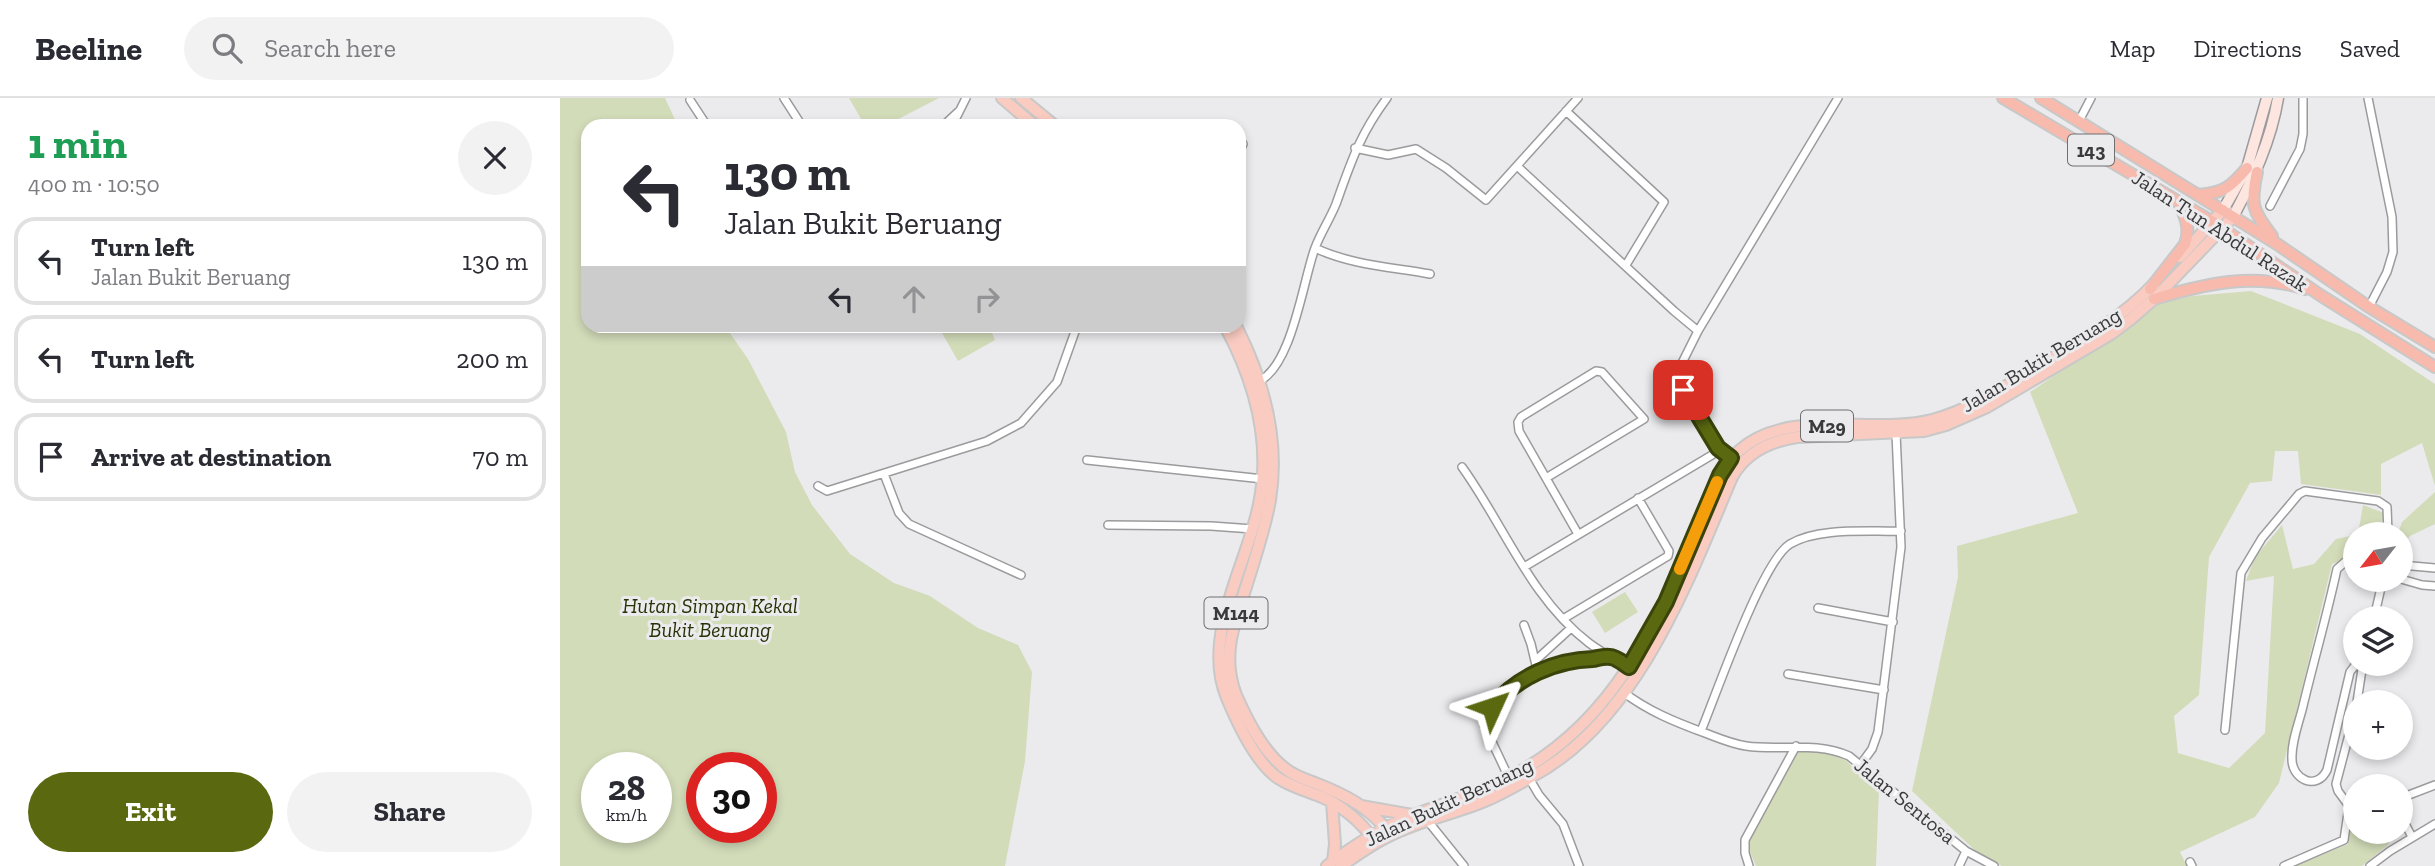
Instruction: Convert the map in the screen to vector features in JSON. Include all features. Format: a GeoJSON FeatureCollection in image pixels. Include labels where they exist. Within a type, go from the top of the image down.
{"type":"FeatureCollection","features":[{"type":"Feature","properties":{"kind":"highway","name":"Jalan Tun Abdul Razak"},"geometry":{"type":"LineString","coordinates":[[2003,98],[2213,222],[2320,295],[2435,367]]}},
{"type":"Feature","properties":{"kind":"highway","name":"Jalan Tun Abdul Razak"},"geometry":{"type":"LineString","coordinates":[[2041,98],[2277,244],[2369,307],[2435,347]]}},
{"type":"Feature","properties":{"kind":"highway"},"geometry":{"type":"LineString","coordinates":[[2198,195],[2224,190],[2252,170]]}},
{"type":"Feature","properties":{"kind":"highway"},"geometry":{"type":"LineString","coordinates":[[2252,170],[2252,204],[2277,244]]}},
{"type":"Feature","properties":{"kind":"highway"},"geometry":{"type":"LineString","coordinates":[[2152,294],[2188,237],[2186,220],[2178,201]]}},
{"type":"Feature","properties":{"kind":"highway"},"geometry":{"type":"LineString","coordinates":[[2152,294],[2255,279],[2284,282],[2320,295]]}},
{"type":"Feature","properties":{"kind":"main road"},"geometry":{"type":"LineString","coordinates":[[1002,98],[1027,119]]}},
{"type":"Feature","properties":{"kind":"main road"},"geometry":{"type":"LineString","coordinates":[[1015,98],[1036,111]]}},
{"type":"Feature","properties":{"kind":"main road"},"geometry":{"type":"LineString","coordinates":[[1021,98],[1046,119]]}},
{"type":"Feature","properties":{"kind":"main road"},"geometry":{"type":"LineString","coordinates":[[2252,170],[2267,98]]}},
{"type":"Feature","properties":{"kind":"main road"},"geometry":{"type":"LineString","coordinates":[[2228,214],[2252,170],[2275,117],[2278,98]]}},
{"type":"Feature","properties":{"kind":"main road","name":"Jalan Bukit Beruang"},"geometry":{"type":"LineString","coordinates":[[1387,832],[1486,801],[1529,778],[1572,749],[1600,723],[1633,669],[1666,602],[1720,475],[1731,458],[1748,444],[1780,429],[1800,426],[1904,424],[1930,420],[1982,400],[2101,329],[2152,294],[2213,222],[2228,214]]}},
{"type":"Feature","properties":{"kind":"main road","name":"Jalan Bukit Beruang"},"geometry":{"type":"LineString","coordinates":[[1633,669],[1684,592],[1732,477],[1739,465],[1749,456],[1780,439],[1924,431],[1946,425],[1987,407],[2111,334],[2224,229],[2228,214]]}},
{"type":"Feature","properties":{"kind":"main road","name":"M144"},"geometry":{"type":"LineString","coordinates":[[1228,333],[1256,382],[1263,479],[1253,529],[1225,616],[1219,644],[1223,685],[1234,715],[1249,743],[1275,776],[1332,802],[1349,814],[1374,840]]}},
{"type":"Feature","properties":{"kind":"main road","name":"M144"},"geometry":{"type":"LineString","coordinates":[[1238,333],[1271,436],[1273,469],[1270,501],[1260,542],[1229,641],[1232,681],[1258,737],[1274,758],[1289,772],[1361,806],[1387,832]]}},
{"type":"Feature","properties":{"kind":"main road","name":"Jalan Bukit Beruang"},"geometry":{"type":"LineString","coordinates":[[1333,864],[1412,816],[1467,797],[1509,778],[1564,742],[1621,690]]}},
{"type":"Feature","properties":{"kind":"main road"},"geometry":{"type":"LineString","coordinates":[[1332,802],[1335,844],[1333,864]]}},
{"type":"Feature","properties":{"kind":"main road"},"geometry":{"type":"LineString","coordinates":[[1361,806],[1412,816]]}},
{"type":"Feature","properties":{"kind":"street"},"geometry":{"type":"LineString","coordinates":[[784,98],[798,119]]}},
{"type":"Feature","properties":{"kind":"street"},"geometry":{"type":"LineString","coordinates":[[955,119],[966,98]]}},
{"type":"Feature","properties":{"kind":"street"},"geometry":{"type":"LineString","coordinates":[[1256,382],[1275,367],[1296,318],[1315,248],[1335,206],[1355,148],[1369,122],[1387,98]]}},
{"type":"Feature","properties":{"kind":"street"},"geometry":{"type":"LineString","coordinates":[[1355,148],[1388,155],[1416,149],[1446,168],[1483,200],[1488,198],[1578,98]]}},
{"type":"Feature","properties":{"kind":"street"},"geometry":{"type":"LineString","coordinates":[[1731,458],[1718,448],[1683,390],[1679,378],[1681,365],[1698,331],[1838,98]]}},
{"type":"Feature","properties":{"kind":"street"},"geometry":{"type":"LineString","coordinates":[[2079,121],[2091,98]]}},
{"type":"Feature","properties":{"kind":"street"},"geometry":{"type":"LineString","coordinates":[[2270,206],[2300,149],[2303,134],[2302,98]]}},
{"type":"Feature","properties":{"kind":"street"},"geometry":{"type":"LineString","coordinates":[[2368,98],[2392,217],[2393,252],[2387,272],[2369,307]]}},
{"type":"Feature","properties":{"kind":"street"},"geometry":{"type":"LineString","coordinates":[[690,100],[702,119]]}},
{"type":"Feature","properties":{"kind":"street"},"geometry":{"type":"LineString","coordinates":[[1566,111],[1664,202],[1626,265]]}},
{"type":"Feature","properties":{"kind":"street"},"geometry":{"type":"LineString","coordinates":[[951,119],[958,113]]}},
{"type":"Feature","properties":{"kind":"street"},"geometry":{"type":"LineString","coordinates":[[1517,166],[1698,331]]}},
{"type":"Feature","properties":{"kind":"street"},"geometry":{"type":"LineString","coordinates":[[1315,248],[1351,261],[1430,274]]}},
{"type":"Feature","properties":{"kind":"street"},"geometry":{"type":"LineString","coordinates":[[818,486],[827,491],[884,474],[987,441],[1021,423],[1058,382],[1075,333]]}},
{"type":"Feature","properties":{"kind":"street"},"geometry":{"type":"LineString","coordinates":[[1546,478],[1644,419],[1606,375],[1596,371],[1518,422],[1519,431],[1577,534]]}},
{"type":"Feature","properties":{"kind":"street"},"geometry":{"type":"LineString","coordinates":[[1861,764],[1876,741],[1893,622],[1901,531],[1896,433]]}},
{"type":"Feature","properties":{"kind":"street"},"geometry":{"type":"LineString","coordinates":[[1524,567],[1712,455]]}},
{"type":"Feature","properties":{"kind":"street"},"geometry":{"type":"LineString","coordinates":[[1087,460],[1263,479]]}},
{"type":"Feature","properties":{"kind":"street"},"geometry":{"type":"LineString","coordinates":[[1462,467],[1480,492],[1543,598],[1590,645],[1633,669]]}},
{"type":"Feature","properties":{"kind":"street"},"geometry":{"type":"LineString","coordinates":[[884,474],[899,513],[909,524],[1021,575]]}},
{"type":"Feature","properties":{"kind":"street"},"geometry":{"type":"LineString","coordinates":[[2225,730],[2241,573],[2252,552],[2299,494],[2312,491],[2384,504],[2388,522]]}},
{"type":"Feature","properties":{"kind":"street"},"geometry":{"type":"LineString","coordinates":[[1563,619],[1668,556],[1669,551],[1638,499]]}},
{"type":"Feature","properties":{"kind":"street"},"geometry":{"type":"LineString","coordinates":[[1108,525],[1198,525],[1253,529]]}},
{"type":"Feature","properties":{"kind":"street"},"geometry":{"type":"LineString","coordinates":[[1701,732],[1761,584],[1778,554],[1789,544],[1815,535],[1901,531]]}},
{"type":"Feature","properties":{"kind":"street"},"geometry":{"type":"LineString","coordinates":[[2343,564],[2337,569],[2296,734],[2292,763],[2295,772],[2306,781],[2322,778],[2327,770],[2349,676]]}},
{"type":"Feature","properties":{"kind":"street"},"geometry":{"type":"LineString","coordinates":[[2413,566],[2435,568]]}},
{"type":"Feature","properties":{"kind":"street"},"geometry":{"type":"LineString","coordinates":[[2413,581],[2435,586]]}},
{"type":"Feature","properties":{"kind":"street"},"geometry":{"type":"LineString","coordinates":[[1818,608],[1893,622]]}},
{"type":"Feature","properties":{"kind":"street"},"geometry":{"type":"LineString","coordinates":[[1524,625],[1538,671]]}},
{"type":"Feature","properties":{"kind":"street"},"geometry":{"type":"LineString","coordinates":[[1535,661],[1571,628]]}},
{"type":"Feature","properties":{"kind":"street"},"geometry":{"type":"LineString","coordinates":[[1509,778],[1484,721],[1500,698],[1538,671],[1573,659],[1610,657]]}},
{"type":"Feature","properties":{"kind":"street"},"geometry":{"type":"LineString","coordinates":[[1788,674],[1884,690]]}},
{"type":"Feature","properties":{"kind":"street","name":"Jalan Sentosa"},"geometry":{"type":"LineString","coordinates":[[1621,690],[1644,708],[1701,732],[1745,746],[1796,746],[1838,751],[1861,764],[1966,851],[1994,866]]}},
{"type":"Feature","properties":{"kind":"street"},"geometry":{"type":"LineString","coordinates":[[1749,866],[1745,840],[1796,746]]}},
{"type":"Feature","properties":{"kind":"street"},"geometry":{"type":"LineString","coordinates":[[2343,757],[2336,784],[2343,796]]}},
{"type":"Feature","properties":{"kind":"street"},"geometry":{"type":"LineString","coordinates":[[1529,778],[1563,824],[1579,866]]}},
{"type":"Feature","properties":{"kind":"street"},"geometry":{"type":"LineString","coordinates":[[2413,794],[2435,785]]}},
{"type":"Feature","properties":{"kind":"street"},"geometry":{"type":"LineString","coordinates":[[1427,820],[1464,866]]}},
{"type":"Feature","properties":{"kind":"street"},"geometry":{"type":"LineString","coordinates":[[2413,836],[2435,824]]}},
{"type":"Feature","properties":{"kind":"street"},"geometry":{"type":"LineString","coordinates":[[2284,866],[2343,840]]}},
{"type":"Feature","properties":{"kind":"street"},"geometry":{"type":"LineString","coordinates":[[2370,866],[2402,844]]}},
{"type":"Feature","properties":{"kind":"street"},"geometry":{"type":"LineString","coordinates":[[1959,866],[1966,851]]}},
{"type":"Feature","properties":{"kind":"green space","name":"Hutan Simpan Kekal Bukit Beruang"},"geometry":{"type":"Polygon","coordinates":[[[560,98],[665,98],[675,119],[581,119],[581,333],[730,333],[748,359],[786,432],[795,472],[812,505],[850,554],[894,583],[930,596],[978,628],[1018,645],[1032,672],[1025,761],[1005,866],[560,866],[560,98]]]}},
{"type":"Feature","properties":{"kind":"green space"},"geometry":{"type":"Polygon","coordinates":[[[849,98],[939,98],[898,119],[861,119],[849,98]]]}},
{"type":"Feature","properties":{"kind":"green space"},"geometry":{"type":"Polygon","coordinates":[[[2251,291],[2360,334],[2435,384],[2435,486],[2422,443],[2381,464],[2381,495],[2301,484],[2298,451],[2275,451],[2272,481],[2250,483],[2209,557],[2199,695],[2174,716],[2178,753],[2229,768],[2265,733],[2274,576],[2246,581],[2255,557],[2282,525],[2293,569],[2314,564],[2336,539],[2343,538],[2343,561],[2332,564],[2279,783],[2255,817],[2180,852],[2187,866],[2002,866],[1981,856],[1912,791],[1958,577],[1957,546],[2078,513],[2030,392],[2161,303],[2192,296],[2251,291]]]}},
{"type":"Feature","properties":{"kind":"green space"},"geometry":{"type":"Polygon","coordinates":[[[942,333],[992,333],[995,340],[958,361],[942,333]]]}},
{"type":"Feature","properties":{"kind":"green space"},"geometry":{"type":"Polygon","coordinates":[[[2435,492],[2435,524],[2413,535],[2413,522],[2402,522],[2435,492]]]}},
{"type":"Feature","properties":{"kind":"green space"},"geometry":{"type":"Polygon","coordinates":[[[2363,505],[2384,513],[2382,522],[2360,522],[2363,505]]]}},
{"type":"Feature","properties":{"kind":"green space"},"geometry":{"type":"Polygon","coordinates":[[[1625,592],[1638,612],[1605,633],[1592,612],[1625,592]]]}},
{"type":"Feature","properties":{"kind":"green space"},"geometry":{"type":"Polygon","coordinates":[[[1825,750],[1845,760],[1879,790],[1876,866],[1756,866],[1748,843],[1797,751],[1825,750]]]}},
{"type":"Feature","properties":{"kind":"green space"},"geometry":{"type":"Polygon","coordinates":[[[2348,844],[2388,844],[2362,866],[2296,866],[2348,844]]]}},
{"type":"Feature","properties":{"kind":"slow traffic"},"geometry":{"type":"LineString","coordinates":[[1680,569],[1717,482]]}},
{"type":"Feature","properties":{"kind":"route"},"geometry":{"type":"LineString","coordinates":[[1492,707],[1509,690],[1530,676],[1546,667],[1573,659],[1610,657],[1629,667],[1666,602],[1720,475],[1731,458],[1718,448],[1683,390]]}}]}
